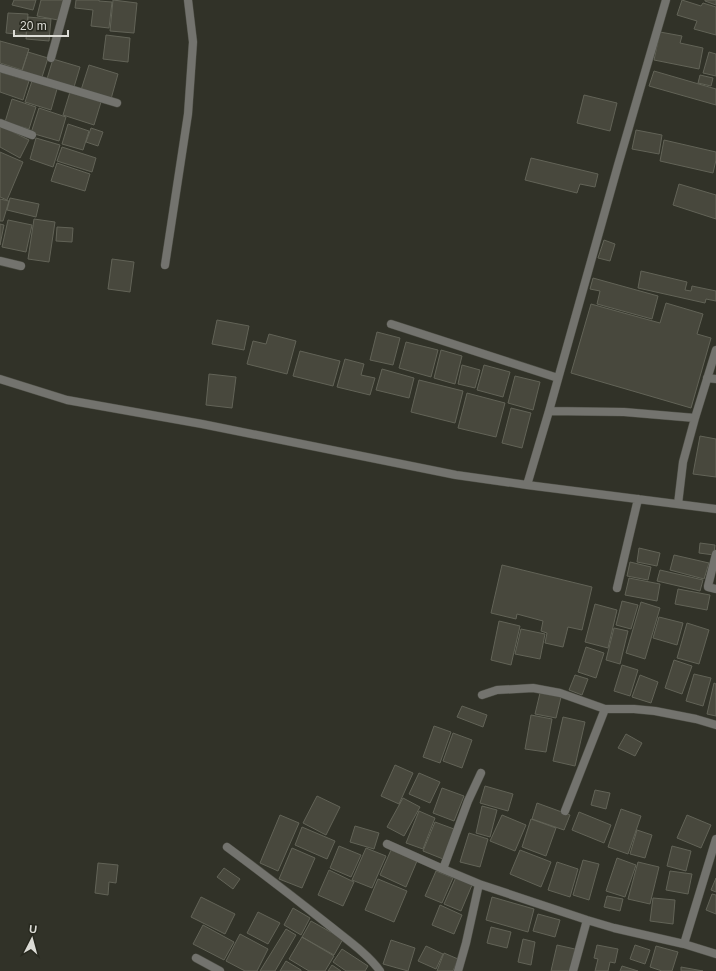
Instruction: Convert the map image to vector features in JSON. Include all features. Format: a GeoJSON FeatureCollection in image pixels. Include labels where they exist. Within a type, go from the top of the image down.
{"type":"FeatureCollection","features":[{"type":"Feature","properties":{"kind":"street"},"geometry":{"type":"LineString","coordinates":[[51,58],[68,0]]}},
{"type":"Feature","properties":{"kind":"street"},"geometry":{"type":"LineString","coordinates":[[165,265],[188,114],[193,42],[188,0]]}},
{"type":"Feature","properties":{"kind":"street"},"geometry":{"type":"LineString","coordinates":[[527,485],[666,0]]}},
{"type":"Feature","properties":{"kind":"street"},"geometry":{"type":"LineString","coordinates":[[0,68],[45,80],[117,103]]}},
{"type":"Feature","properties":{"kind":"street"},"geometry":{"type":"LineString","coordinates":[[0,123],[32,135]]}},
{"type":"Feature","properties":{"kind":"street"},"geometry":{"type":"LineString","coordinates":[[0,261],[21,266]]}},
{"type":"Feature","properties":{"kind":"street"},"geometry":{"type":"LineString","coordinates":[[391,324],[558,378]]}},
{"type":"Feature","properties":{"kind":"street"},"geometry":{"type":"LineString","coordinates":[[678,504],[683,462],[694,418],[716,350]]}},
{"type":"Feature","properties":{"kind":"street"},"geometry":{"type":"LineString","coordinates":[[707,378],[716,380]]}},
{"type":"Feature","properties":{"kind":"street"},"geometry":{"type":"LineString","coordinates":[[0,379],[67,400],[202,424],[456,475],[716,509]]}},
{"type":"Feature","properties":{"kind":"street"},"geometry":{"type":"LineString","coordinates":[[549,411],[624,412],[694,418]]}},
{"type":"Feature","properties":{"kind":"street"},"geometry":{"type":"LineString","coordinates":[[617,588],[638,499]]}},
{"type":"Feature","properties":{"kind":"street"},"geometry":{"type":"LineString","coordinates":[[716,554],[708,587],[716,589]]}},
{"type":"Feature","properties":{"kind":"street"},"geometry":{"type":"LineString","coordinates":[[482,695],[497,690],[533,688],[560,693],[605,710],[655,711],[696,719],[716,725]]}},
{"type":"Feature","properties":{"kind":"street"},"geometry":{"type":"LineString","coordinates":[[565,811],[605,710]]}},
{"type":"Feature","properties":{"kind":"street"},"geometry":{"type":"LineString","coordinates":[[443,869],[468,801],[481,773]]}},
{"type":"Feature","properties":{"kind":"street"},"geometry":{"type":"LineString","coordinates":[[684,944],[716,839]]}},
{"type":"Feature","properties":{"kind":"street"},"geometry":{"type":"LineString","coordinates":[[386,844],[479,884],[614,928],[684,944],[716,954]]}},
{"type":"Feature","properties":{"kind":"street"},"geometry":{"type":"LineString","coordinates":[[227,847],[346,939],[375,963],[380,971]]}},
{"type":"Feature","properties":{"kind":"street"},"geometry":{"type":"LineString","coordinates":[[458,971],[466,943],[479,884]]}},
{"type":"Feature","properties":{"kind":"street"},"geometry":{"type":"LineString","coordinates":[[573,971],[587,920]]}},
{"type":"Feature","properties":{"kind":"street"},"geometry":{"type":"LineString","coordinates":[[196,958],[220,971]]}},
{"type":"Feature","properties":{"kind":"building"},"geometry":{"type":"Polygon","coordinates":[[[14,0],[36,0],[33,10],[12,5],[14,0]]]}},
{"type":"Feature","properties":{"kind":"building"},"geometry":{"type":"Polygon","coordinates":[[[41,0],[64,0],[58,20],[37,16],[41,0]]]}},
{"type":"Feature","properties":{"kind":"building"},"geometry":{"type":"Polygon","coordinates":[[[76,0],[99,0],[112,2],[109,28],[91,26],[93,10],[75,8],[76,0]]]}},
{"type":"Feature","properties":{"kind":"building"},"geometry":{"type":"Polygon","coordinates":[[[113,0],[137,3],[134,33],[110,31],[113,0]]]}},
{"type":"Feature","properties":{"kind":"building"},"geometry":{"type":"Polygon","coordinates":[[[682,0],[701,6],[703,3],[716,7],[716,35],[694,29],[697,21],[677,15],[682,0]]]}},
{"type":"Feature","properties":{"kind":"building"},"geometry":{"type":"Polygon","coordinates":[[[716,0],[716,5],[705,1],[716,0]]]}},
{"type":"Feature","properties":{"kind":"building"},"geometry":{"type":"Polygon","coordinates":[[[8,13],[28,14],[26,35],[6,33],[8,13]]]}},
{"type":"Feature","properties":{"kind":"building"},"geometry":{"type":"Polygon","coordinates":[[[28,17],[51,19],[49,41],[26,39],[28,17]]]}},
{"type":"Feature","properties":{"kind":"building"},"geometry":{"type":"Polygon","coordinates":[[[660,32],[682,36],[680,43],[703,48],[699,69],[654,60],[660,32]]]}},
{"type":"Feature","properties":{"kind":"building"},"geometry":{"type":"Polygon","coordinates":[[[106,35],[130,38],[128,62],[103,59],[106,35]]]}},
{"type":"Feature","properties":{"kind":"building"},"geometry":{"type":"Polygon","coordinates":[[[0,41],[29,49],[22,70],[0,63],[0,41]]]}},
{"type":"Feature","properties":{"kind":"building"},"geometry":{"type":"Polygon","coordinates":[[[28,52],[48,58],[42,77],[22,71],[28,52]]]}},
{"type":"Feature","properties":{"kind":"building"},"geometry":{"type":"Polygon","coordinates":[[[709,52],[716,54],[716,76],[703,73],[709,52]]]}},
{"type":"Feature","properties":{"kind":"building"},"geometry":{"type":"Polygon","coordinates":[[[53,59],[80,67],[74,87],[47,79],[53,59]]]}},
{"type":"Feature","properties":{"kind":"building"},"geometry":{"type":"Polygon","coordinates":[[[89,65],[118,74],[111,99],[81,90],[89,65]]]}},
{"type":"Feature","properties":{"kind":"building"},"geometry":{"type":"Polygon","coordinates":[[[654,71],[716,89],[716,105],[649,86],[654,71]]]}},
{"type":"Feature","properties":{"kind":"building"},"geometry":{"type":"Polygon","coordinates":[[[0,72],[29,81],[23,100],[0,92],[0,72]]]}},
{"type":"Feature","properties":{"kind":"building"},"geometry":{"type":"Polygon","coordinates":[[[700,75],[713,78],[711,86],[698,83],[700,75]]]}},
{"type":"Feature","properties":{"kind":"building"},"geometry":{"type":"Polygon","coordinates":[[[32,81],[57,89],[51,110],[25,102],[32,81]]]}},
{"type":"Feature","properties":{"kind":"building"},"geometry":{"type":"Polygon","coordinates":[[[70,92],[101,102],[94,125],[63,115],[70,92]]]}},
{"type":"Feature","properties":{"kind":"building"},"geometry":{"type":"Polygon","coordinates":[[[584,95],[617,103],[610,131],[577,123],[584,95]]]}},
{"type":"Feature","properties":{"kind":"building"},"geometry":{"type":"Polygon","coordinates":[[[12,99],[36,107],[29,129],[5,122],[12,99]]]}},
{"type":"Feature","properties":{"kind":"building"},"geometry":{"type":"Polygon","coordinates":[[[39,108],[66,117],[59,141],[31,133],[39,108]]]}},
{"type":"Feature","properties":{"kind":"building"},"geometry":{"type":"Polygon","coordinates":[[[68,124],[89,131],[83,150],[62,144],[68,124]]]}},
{"type":"Feature","properties":{"kind":"building"},"geometry":{"type":"Polygon","coordinates":[[[1,126],[29,140],[20,158],[0,147],[1,126]]]}},
{"type":"Feature","properties":{"kind":"building"},"geometry":{"type":"Polygon","coordinates":[[[91,128],[103,132],[98,146],[86,142],[91,128]]]}},
{"type":"Feature","properties":{"kind":"building"},"geometry":{"type":"Polygon","coordinates":[[[636,130],[662,135],[659,154],[632,149],[636,130]]]}},
{"type":"Feature","properties":{"kind":"building"},"geometry":{"type":"Polygon","coordinates":[[[36,138],[60,145],[53,167],[30,159],[36,138]]]}},
{"type":"Feature","properties":{"kind":"building"},"geometry":{"type":"Polygon","coordinates":[[[664,140],[716,152],[713,173],[660,161],[664,140]]]}},
{"type":"Feature","properties":{"kind":"building"},"geometry":{"type":"Polygon","coordinates":[[[62,147],[96,158],[92,172],[57,161],[62,147]]]}},
{"type":"Feature","properties":{"kind":"building"},"geometry":{"type":"Polygon","coordinates":[[[0,152],[23,162],[7,200],[0,197],[0,152]]]}},
{"type":"Feature","properties":{"kind":"building"},"geometry":{"type":"Polygon","coordinates":[[[531,158],[598,174],[595,187],[580,184],[577,193],[525,180],[531,158]]]}},
{"type":"Feature","properties":{"kind":"building"},"geometry":{"type":"Polygon","coordinates":[[[57,163],[90,174],[85,191],[51,181],[57,163]]]}},
{"type":"Feature","properties":{"kind":"building"},"geometry":{"type":"Polygon","coordinates":[[[679,184],[716,195],[716,219],[673,205],[679,184]]]}},
{"type":"Feature","properties":{"kind":"building"},"geometry":{"type":"Polygon","coordinates":[[[10,198],[39,204],[36,217],[7,210],[10,198]]]}},
{"type":"Feature","properties":{"kind":"building"},"geometry":{"type":"Polygon","coordinates":[[[0,199],[9,201],[3,221],[0,221],[0,199]]]}},
{"type":"Feature","properties":{"kind":"building"},"geometry":{"type":"Polygon","coordinates":[[[34,219],[55,222],[49,262],[28,259],[34,219]]]}},
{"type":"Feature","properties":{"kind":"building"},"geometry":{"type":"Polygon","coordinates":[[[8,220],[32,225],[26,252],[2,247],[8,220]]]}},
{"type":"Feature","properties":{"kind":"building"},"geometry":{"type":"Polygon","coordinates":[[[0,224],[4,225],[0,245],[0,224]]]}},
{"type":"Feature","properties":{"kind":"building"},"geometry":{"type":"Polygon","coordinates":[[[57,227],[73,228],[72,242],[56,241],[57,227]]]}},
{"type":"Feature","properties":{"kind":"building"},"geometry":{"type":"Polygon","coordinates":[[[604,240],[615,244],[610,261],[598,258],[604,240]]]}},
{"type":"Feature","properties":{"kind":"building"},"geometry":{"type":"Polygon","coordinates":[[[112,259],[134,262],[130,292],[108,289],[112,259]]]}},
{"type":"Feature","properties":{"kind":"building"},"geometry":{"type":"Polygon","coordinates":[[[641,271],[687,282],[685,290],[691,291],[692,286],[716,291],[716,301],[706,299],[705,303],[638,288],[641,271]]]}},
{"type":"Feature","properties":{"kind":"building"},"geometry":{"type":"Polygon","coordinates":[[[593,278],[658,296],[652,319],[597,304],[600,291],[590,289],[593,278]]]}},
{"type":"Feature","properties":{"kind":"building"},"geometry":{"type":"Polygon","coordinates":[[[666,303],[703,314],[697,334],[711,338],[691,408],[571,373],[591,304],[660,323],[666,303]]]}},
{"type":"Feature","properties":{"kind":"building"},"geometry":{"type":"Polygon","coordinates":[[[217,320],[249,326],[244,350],[212,344],[217,320]]]}},
{"type":"Feature","properties":{"kind":"building"},"geometry":{"type":"Polygon","coordinates":[[[377,332],[400,338],[393,365],[370,360],[377,332]]]}},
{"type":"Feature","properties":{"kind":"building"},"geometry":{"type":"Polygon","coordinates":[[[269,334],[296,341],[287,374],[247,364],[253,341],[266,344],[269,334]]]}},
{"type":"Feature","properties":{"kind":"building"},"geometry":{"type":"Polygon","coordinates":[[[406,342],[438,350],[431,377],[399,368],[406,342]]]}},
{"type":"Feature","properties":{"kind":"building"},"geometry":{"type":"Polygon","coordinates":[[[441,350],[462,356],[455,384],[434,378],[441,350]]]}},
{"type":"Feature","properties":{"kind":"building"},"geometry":{"type":"Polygon","coordinates":[[[300,351],[340,361],[333,386],[293,376],[300,351]]]}},
{"type":"Feature","properties":{"kind":"building"},"geometry":{"type":"Polygon","coordinates":[[[345,359],[364,364],[361,375],[375,378],[370,395],[337,387],[345,359]]]}},
{"type":"Feature","properties":{"kind":"building"},"geometry":{"type":"Polygon","coordinates":[[[462,365],[480,370],[475,388],[458,384],[462,365]]]}},
{"type":"Feature","properties":{"kind":"building"},"geometry":{"type":"Polygon","coordinates":[[[484,365],[510,372],[503,397],[477,390],[484,365]]]}},
{"type":"Feature","properties":{"kind":"building"},"geometry":{"type":"Polygon","coordinates":[[[382,369],[414,378],[409,398],[376,390],[382,369]]]}},
{"type":"Feature","properties":{"kind":"building"},"geometry":{"type":"Polygon","coordinates":[[[209,374],[236,377],[232,408],[206,405],[209,374]]]}},
{"type":"Feature","properties":{"kind":"building"},"geometry":{"type":"Polygon","coordinates":[[[515,376],[540,382],[533,410],[508,403],[515,376]]]}},
{"type":"Feature","properties":{"kind":"building"},"geometry":{"type":"Polygon","coordinates":[[[419,380],[463,391],[455,423],[411,412],[419,380]]]}},
{"type":"Feature","properties":{"kind":"building"},"geometry":{"type":"Polygon","coordinates":[[[467,393],[505,403],[496,437],[458,428],[467,393]]]}},
{"type":"Feature","properties":{"kind":"building"},"geometry":{"type":"Polygon","coordinates":[[[511,408],[531,413],[522,448],[502,443],[511,408]]]}},
{"type":"Feature","properties":{"kind":"building"},"geometry":{"type":"Polygon","coordinates":[[[700,436],[716,439],[716,477],[693,474],[700,436]]]}},
{"type":"Feature","properties":{"kind":"building"},"geometry":{"type":"Polygon","coordinates":[[[700,543],[715,545],[714,555],[699,553],[700,543]]]}},
{"type":"Feature","properties":{"kind":"building"},"geometry":{"type":"Polygon","coordinates":[[[639,548],[660,553],[657,566],[637,562],[639,548]]]}},
{"type":"Feature","properties":{"kind":"building"},"geometry":{"type":"Polygon","coordinates":[[[674,555],[709,563],[704,579],[670,570],[674,555]]]}},
{"type":"Feature","properties":{"kind":"building"},"geometry":{"type":"Polygon","coordinates":[[[630,562],[651,567],[648,580],[627,576],[630,562]]]}},
{"type":"Feature","properties":{"kind":"building"},"geometry":{"type":"Polygon","coordinates":[[[502,565],[592,587],[582,630],[568,627],[563,647],[545,643],[547,633],[541,631],[543,621],[517,614],[516,619],[491,613],[502,565]]]}},
{"type":"Feature","properties":{"kind":"building"},"geometry":{"type":"Polygon","coordinates":[[[660,570],[703,580],[700,591],[657,581],[660,570]]]}},
{"type":"Feature","properties":{"kind":"building"},"geometry":{"type":"Polygon","coordinates":[[[629,578],[660,584],[657,601],[625,595],[629,578]]]}},
{"type":"Feature","properties":{"kind":"building"},"geometry":{"type":"Polygon","coordinates":[[[678,589],[710,595],[707,610],[675,604],[678,589]]]}},
{"type":"Feature","properties":{"kind":"building"},"geometry":{"type":"Polygon","coordinates":[[[622,601],[638,605],[631,629],[616,625],[622,601]]]}},
{"type":"Feature","properties":{"kind":"building"},"geometry":{"type":"Polygon","coordinates":[[[641,602],[660,608],[645,659],[626,653],[641,602]]]}},
{"type":"Feature","properties":{"kind":"building"},"geometry":{"type":"Polygon","coordinates":[[[595,604],[617,610],[608,648],[585,642],[595,604]]]}},
{"type":"Feature","properties":{"kind":"building"},"geometry":{"type":"Polygon","coordinates":[[[659,617],[683,623],[677,645],[653,638],[659,617]]]}},
{"type":"Feature","properties":{"kind":"building"},"geometry":{"type":"Polygon","coordinates":[[[499,621],[520,626],[511,665],[491,660],[499,621]]]}},
{"type":"Feature","properties":{"kind":"building"},"geometry":{"type":"Polygon","coordinates":[[[687,623],[709,630],[699,664],[677,658],[687,623]]]}},
{"type":"Feature","properties":{"kind":"building"},"geometry":{"type":"Polygon","coordinates":[[[614,628],[628,631],[620,664],[606,660],[614,628]]]}},
{"type":"Feature","properties":{"kind":"building"},"geometry":{"type":"Polygon","coordinates":[[[521,629],[545,634],[540,659],[515,654],[521,629]]]}},
{"type":"Feature","properties":{"kind":"building"},"geometry":{"type":"Polygon","coordinates":[[[586,647],[604,653],[596,678],[578,672],[586,647]]]}},
{"type":"Feature","properties":{"kind":"building"},"geometry":{"type":"Polygon","coordinates":[[[674,660],[692,666],[682,694],[665,688],[674,660]]]}},
{"type":"Feature","properties":{"kind":"building"},"geometry":{"type":"Polygon","coordinates":[[[622,665],[638,670],[630,696],[614,691],[622,665]]]}},
{"type":"Feature","properties":{"kind":"building"},"geometry":{"type":"Polygon","coordinates":[[[694,674],[711,678],[703,706],[686,701],[694,674]]]}},
{"type":"Feature","properties":{"kind":"building"},"geometry":{"type":"Polygon","coordinates":[[[575,675],[588,679],[582,695],[569,690],[575,675]]]}},
{"type":"Feature","properties":{"kind":"building"},"geometry":{"type":"Polygon","coordinates":[[[640,675],[658,682],[651,703],[632,697],[640,675]]]}},
{"type":"Feature","properties":{"kind":"building"},"geometry":{"type":"Polygon","coordinates":[[[714,683],[716,684],[716,716],[707,714],[714,683]]]}},
{"type":"Feature","properties":{"kind":"building"},"geometry":{"type":"Polygon","coordinates":[[[540,693],[561,697],[556,718],[535,714],[540,693]]]}},
{"type":"Feature","properties":{"kind":"building"},"geometry":{"type":"Polygon","coordinates":[[[462,706],[487,715],[483,727],[457,717],[462,706]]]}},
{"type":"Feature","properties":{"kind":"building"},"geometry":{"type":"Polygon","coordinates":[[[531,715],[552,719],[546,752],[525,749],[531,715]]]}},
{"type":"Feature","properties":{"kind":"building"},"geometry":{"type":"Polygon","coordinates":[[[563,717],[585,722],[575,766],[553,761],[563,717]]]}},
{"type":"Feature","properties":{"kind":"building"},"geometry":{"type":"Polygon","coordinates":[[[434,726],[451,732],[440,763],[423,757],[434,726]]]}},
{"type":"Feature","properties":{"kind":"building"},"geometry":{"type":"Polygon","coordinates":[[[453,733],[472,740],[462,768],[443,761],[453,733]]]}},
{"type":"Feature","properties":{"kind":"building"},"geometry":{"type":"Polygon","coordinates":[[[626,734],[642,743],[635,756],[618,748],[626,734]]]}},
{"type":"Feature","properties":{"kind":"building"},"geometry":{"type":"Polygon","coordinates":[[[395,765],[413,773],[399,804],[381,796],[395,765]]]}},
{"type":"Feature","properties":{"kind":"building"},"geometry":{"type":"Polygon","coordinates":[[[419,773],[440,782],[430,803],[409,794],[419,773]]]}},
{"type":"Feature","properties":{"kind":"building"},"geometry":{"type":"Polygon","coordinates":[[[485,786],[513,794],[508,811],[480,803],[485,786]]]}},
{"type":"Feature","properties":{"kind":"building"},"geometry":{"type":"Polygon","coordinates":[[[442,788],[464,796],[454,821],[433,813],[442,788]]]}},
{"type":"Feature","properties":{"kind":"building"},"geometry":{"type":"Polygon","coordinates":[[[595,790],[610,793],[606,809],[591,805],[595,790]]]}},
{"type":"Feature","properties":{"kind":"building"},"geometry":{"type":"Polygon","coordinates":[[[317,796],[340,807],[326,835],[303,823],[317,796]]]}},
{"type":"Feature","properties":{"kind":"building"},"geometry":{"type":"Polygon","coordinates":[[[403,798],[420,807],[404,836],[387,827],[403,798]]]}},
{"type":"Feature","properties":{"kind":"building"},"geometry":{"type":"Polygon","coordinates":[[[537,803],[570,815],[564,830],[532,819],[537,803]]]}},
{"type":"Feature","properties":{"kind":"building"},"geometry":{"type":"Polygon","coordinates":[[[482,806],[497,810],[490,837],[476,833],[482,806]]]}},
{"type":"Feature","properties":{"kind":"building"},"geometry":{"type":"Polygon","coordinates":[[[621,809],[641,816],[628,854],[608,847],[621,809]]]}},
{"type":"Feature","properties":{"kind":"building"},"geometry":{"type":"Polygon","coordinates":[[[419,811],[435,818],[423,849],[406,843],[419,811]]]}},
{"type":"Feature","properties":{"kind":"building"},"geometry":{"type":"Polygon","coordinates":[[[579,812],[611,825],[604,843],[572,830],[579,812]]]}},
{"type":"Feature","properties":{"kind":"building"},"geometry":{"type":"Polygon","coordinates":[[[280,815],[299,823],[278,871],[260,863],[280,815]]]}},
{"type":"Feature","properties":{"kind":"building"},"geometry":{"type":"Polygon","coordinates":[[[502,815],[526,825],[515,851],[490,841],[502,815]]]}},
{"type":"Feature","properties":{"kind":"building"},"geometry":{"type":"Polygon","coordinates":[[[687,815],[711,825],[701,848],[677,838],[687,815]]]}},
{"type":"Feature","properties":{"kind":"building"},"geometry":{"type":"Polygon","coordinates":[[[531,819],[556,828],[546,856],[522,847],[531,819]]]}},
{"type":"Feature","properties":{"kind":"building"},"geometry":{"type":"Polygon","coordinates":[[[435,822],[454,829],[443,859],[423,851],[435,822]]]}},
{"type":"Feature","properties":{"kind":"building"},"geometry":{"type":"Polygon","coordinates":[[[355,826],[379,833],[374,849],[350,842],[355,826]]]}},
{"type":"Feature","properties":{"kind":"building"},"geometry":{"type":"Polygon","coordinates":[[[302,827],[335,841],[327,859],[295,845],[302,827]]]}},
{"type":"Feature","properties":{"kind":"building"},"geometry":{"type":"Polygon","coordinates":[[[637,830],[652,835],[645,858],[630,854],[637,830]]]}},
{"type":"Feature","properties":{"kind":"building"},"geometry":{"type":"Polygon","coordinates":[[[469,833],[488,839],[480,867],[460,862],[469,833]]]}},
{"type":"Feature","properties":{"kind":"building"},"geometry":{"type":"Polygon","coordinates":[[[339,846],[361,855],[351,877],[330,868],[339,846]]]}},
{"type":"Feature","properties":{"kind":"building"},"geometry":{"type":"Polygon","coordinates":[[[672,846],[691,851],[686,871],[667,866],[672,846]]]}},
{"type":"Feature","properties":{"kind":"building"},"geometry":{"type":"Polygon","coordinates":[[[292,848],[315,858],[302,888],[279,879],[292,848]]]}},
{"type":"Feature","properties":{"kind":"building"},"geometry":{"type":"Polygon","coordinates":[[[366,848],[386,856],[372,888],[352,880],[366,848]]]}},
{"type":"Feature","properties":{"kind":"building"},"geometry":{"type":"Polygon","coordinates":[[[391,850],[417,861],[406,887],[380,875],[391,850]]]}},
{"type":"Feature","properties":{"kind":"building"},"geometry":{"type":"Polygon","coordinates":[[[520,850],[551,862],[541,887],[510,874],[520,850]]]}},
{"type":"Feature","properties":{"kind":"building"},"geometry":{"type":"Polygon","coordinates":[[[617,858],[636,865],[625,897],[606,891],[617,858]]]}},
{"type":"Feature","properties":{"kind":"building"},"geometry":{"type":"Polygon","coordinates":[[[583,860],[599,864],[589,900],[573,895],[583,860]]]}},
{"type":"Feature","properties":{"kind":"building"},"geometry":{"type":"Polygon","coordinates":[[[557,862],[578,869],[570,897],[548,890],[557,862]]]}},
{"type":"Feature","properties":{"kind":"building"},"geometry":{"type":"Polygon","coordinates":[[[638,862],[659,867],[650,904],[628,899],[638,862]]]}},
{"type":"Feature","properties":{"kind":"building"},"geometry":{"type":"Polygon","coordinates":[[[98,863],[118,865],[116,883],[109,882],[108,895],[95,893],[98,863]]]}},
{"type":"Feature","properties":{"kind":"building"},"geometry":{"type":"Polygon","coordinates":[[[224,868],[240,879],[233,889],[217,877],[224,868]]]}},
{"type":"Feature","properties":{"kind":"building"},"geometry":{"type":"Polygon","coordinates":[[[329,870],[354,882],[343,906],[318,895],[329,870]]]}},
{"type":"Feature","properties":{"kind":"building"},"geometry":{"type":"Polygon","coordinates":[[[436,871],[453,878],[442,903],[425,896],[436,871]]]}},
{"type":"Feature","properties":{"kind":"building"},"geometry":{"type":"Polygon","coordinates":[[[670,871],[692,874],[688,894],[666,890],[670,871]]]}},
{"type":"Feature","properties":{"kind":"building"},"geometry":{"type":"Polygon","coordinates":[[[456,877],[472,885],[461,911],[444,904],[456,877]]]}},
{"type":"Feature","properties":{"kind":"building"},"geometry":{"type":"Polygon","coordinates":[[[716,878],[716,892],[711,890],[716,878]]]}},
{"type":"Feature","properties":{"kind":"building"},"geometry":{"type":"Polygon","coordinates":[[[378,879],[407,891],[394,922],[365,910],[378,879]]]}},
{"type":"Feature","properties":{"kind":"building"},"geometry":{"type":"Polygon","coordinates":[[[712,894],[716,895],[716,914],[706,910],[712,894]]]}},
{"type":"Feature","properties":{"kind":"building"},"geometry":{"type":"Polygon","coordinates":[[[607,896],[623,899],[620,911],[604,907],[607,896]]]}},
{"type":"Feature","properties":{"kind":"building"},"geometry":{"type":"Polygon","coordinates":[[[201,897],[235,914],[225,934],[191,917],[201,897]]]}},
{"type":"Feature","properties":{"kind":"building"},"geometry":{"type":"Polygon","coordinates":[[[492,897],[534,909],[528,932],[486,920],[492,897]]]}},
{"type":"Feature","properties":{"kind":"building"},"geometry":{"type":"Polygon","coordinates":[[[653,898],[675,900],[673,924],[650,921],[653,898]]]}},
{"type":"Feature","properties":{"kind":"building"},"geometry":{"type":"Polygon","coordinates":[[[440,905],[462,915],[454,934],[432,925],[440,905]]]}},
{"type":"Feature","properties":{"kind":"building"},"geometry":{"type":"Polygon","coordinates":[[[293,908],[310,918],[301,935],[284,925],[293,908]]]}},
{"type":"Feature","properties":{"kind":"building"},"geometry":{"type":"Polygon","coordinates":[[[258,912],[280,923],[268,944],[247,933],[258,912]]]}},
{"type":"Feature","properties":{"kind":"building"},"geometry":{"type":"Polygon","coordinates":[[[538,914],[560,920],[555,937],[533,931],[538,914]]]}},
{"type":"Feature","properties":{"kind":"building"},"geometry":{"type":"Polygon","coordinates":[[[311,921],[343,939],[334,955],[302,937],[311,921]]]}},
{"type":"Feature","properties":{"kind":"building"},"geometry":{"type":"Polygon","coordinates":[[[203,925],[234,942],[224,960],[193,944],[203,925]]]}},
{"type":"Feature","properties":{"kind":"building"},"geometry":{"type":"Polygon","coordinates":[[[491,927],[511,932],[507,948],[487,943],[491,927]]]}},
{"type":"Feature","properties":{"kind":"building"},"geometry":{"type":"Polygon","coordinates":[[[286,929],[296,935],[275,971],[260,971],[286,929]]]}},
{"type":"Feature","properties":{"kind":"building"},"geometry":{"type":"Polygon","coordinates":[[[240,934],[268,949],[257,971],[245,971],[226,961],[240,934]]]}},
{"type":"Feature","properties":{"kind":"building"},"geometry":{"type":"Polygon","coordinates":[[[302,937],[334,956],[325,971],[309,971],[289,959],[302,937]]]}},
{"type":"Feature","properties":{"kind":"building"},"geometry":{"type":"Polygon","coordinates":[[[523,939],[535,942],[531,965],[518,962],[523,939]]]}},
{"type":"Feature","properties":{"kind":"building"},"geometry":{"type":"Polygon","coordinates":[[[391,940],[415,948],[408,971],[383,964],[391,940]]]}},
{"type":"Feature","properties":{"kind":"building"},"geometry":{"type":"Polygon","coordinates":[[[557,945],[575,949],[570,971],[551,971],[557,945]]]}},
{"type":"Feature","properties":{"kind":"building"},"geometry":{"type":"Polygon","coordinates":[[[597,945],[618,949],[615,963],[610,962],[608,971],[595,971],[598,959],[594,958],[597,945]]]}},
{"type":"Feature","properties":{"kind":"building"},"geometry":{"type":"Polygon","coordinates":[[[635,945],[650,950],[645,964],[630,959],[635,945]]]}},
{"type":"Feature","properties":{"kind":"building"},"geometry":{"type":"Polygon","coordinates":[[[426,946],[443,954],[436,969],[418,961],[426,946]]]}},
{"type":"Feature","properties":{"kind":"building"},"geometry":{"type":"Polygon","coordinates":[[[656,946],[678,952],[672,971],[662,971],[650,967],[656,946]]]}},
{"type":"Feature","properties":{"kind":"building"},"geometry":{"type":"Polygon","coordinates":[[[342,949],[368,966],[365,971],[346,971],[333,962],[342,949]]]}},
{"type":"Feature","properties":{"kind":"building"},"geometry":{"type":"Polygon","coordinates":[[[444,953],[458,959],[453,971],[437,971],[444,953]]]}},
{"type":"Feature","properties":{"kind":"building"},"geometry":{"type":"Polygon","coordinates":[[[286,961],[301,970],[301,971],[280,971],[286,961]]]}},
{"type":"Feature","properties":{"kind":"building"},"geometry":{"type":"Polygon","coordinates":[[[332,965],[341,971],[328,971],[332,965]]]}},
{"type":"Feature","properties":{"kind":"building"},"geometry":{"type":"Polygon","coordinates":[[[622,966],[638,971],[620,971],[622,966]]]}},
{"type":"Feature","properties":{"kind":"building"},"geometry":{"type":"Polygon","coordinates":[[[681,967],[703,971],[681,971],[681,967]]]}}]}
